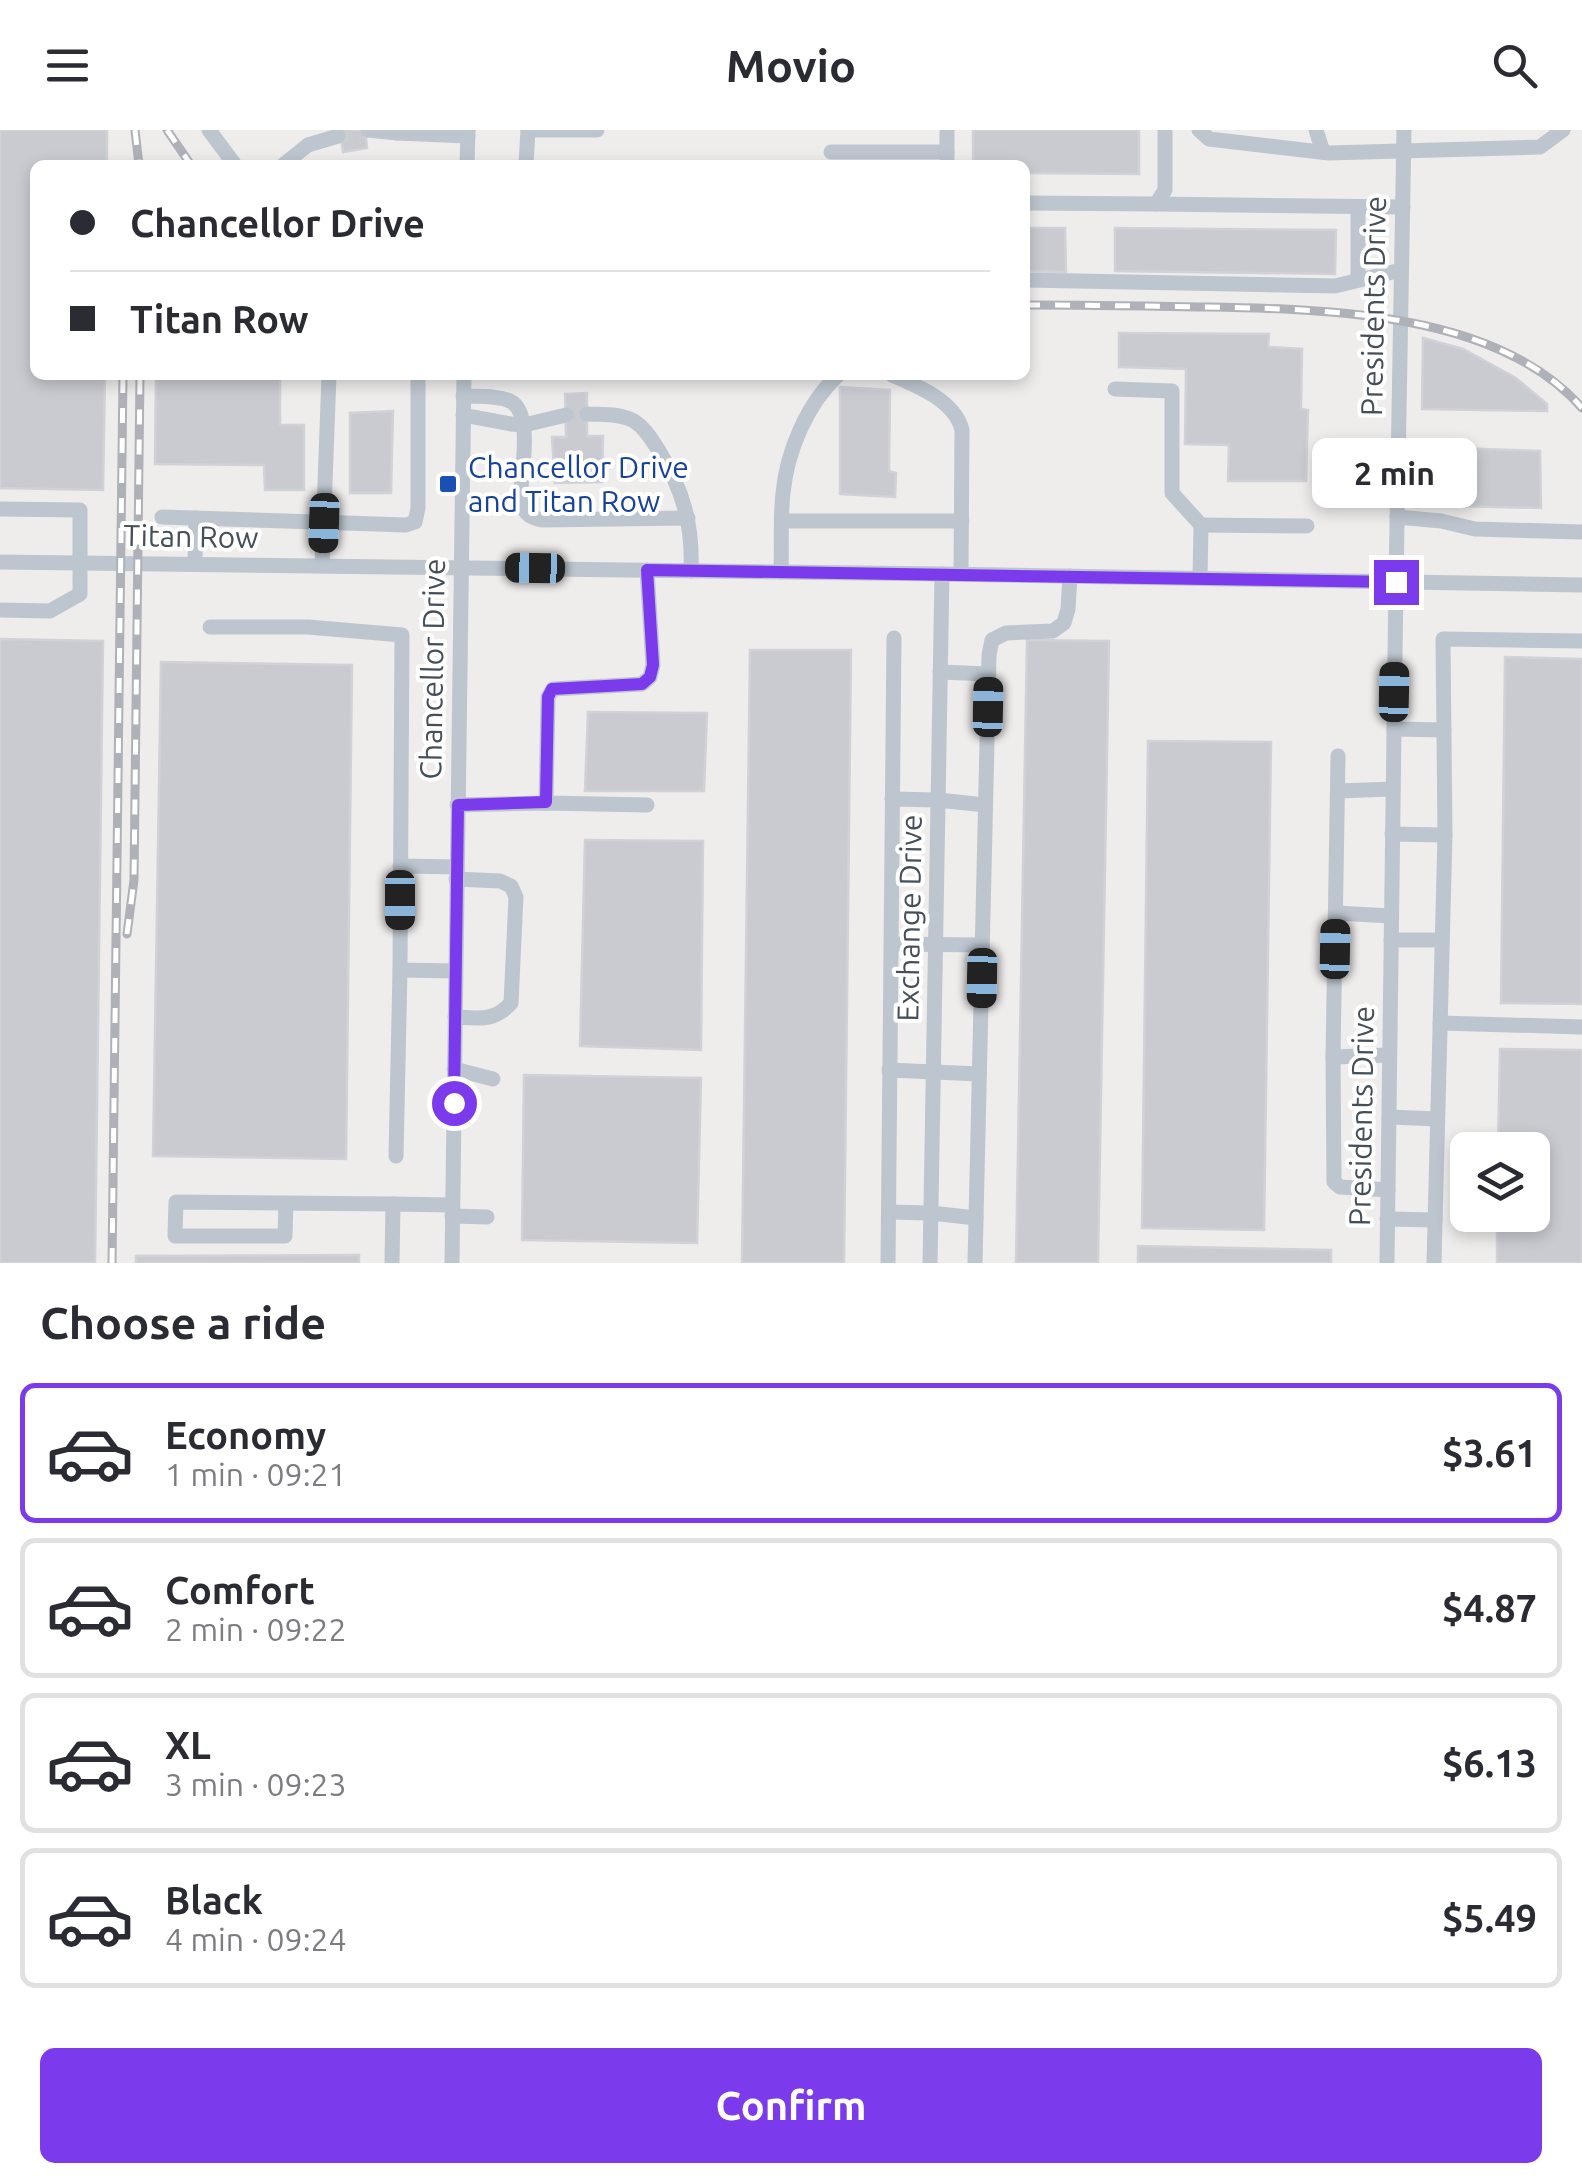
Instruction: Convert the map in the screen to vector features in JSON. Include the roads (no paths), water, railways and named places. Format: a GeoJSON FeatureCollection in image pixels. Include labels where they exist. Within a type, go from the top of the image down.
{"type":"FeatureCollection","features":[{"type":"Feature","properties":{"kind":"street"},"geometry":{"type":"LineString","coordinates":[[208,130],[231,160]]}},
{"type":"Feature","properties":{"kind":"street"},"geometry":{"type":"LineString","coordinates":[[368,130],[468,133],[467,160]]}},
{"type":"Feature","properties":{"kind":"street"},"geometry":{"type":"LineString","coordinates":[[526,160],[528,130],[597,130]]}},
{"type":"Feature","properties":{"kind":"street"},"geometry":{"type":"LineString","coordinates":[[831,152],[947,159],[948,130]]}},
{"type":"Feature","properties":{"kind":"street"},"geometry":{"type":"LineString","coordinates":[[1156,204],[1166,190],[1165,130]]}},
{"type":"Feature","properties":{"kind":"street"},"geometry":{"type":"LineString","coordinates":[[1199,130],[1209,138],[1323,152],[1540,147],[1563,130]]}},
{"type":"Feature","properties":{"kind":"street"},"geometry":{"type":"LineString","coordinates":[[1316,130],[1323,152]]}},
{"type":"Feature","properties":{"kind":"street","name":"Presidents Drive"},"geometry":{"type":"LineString","coordinates":[[1387,1263],[1404,130]]}},
{"type":"Feature","properties":{"kind":"street"},"geometry":{"type":"LineString","coordinates":[[1452,130],[1452,150]]}},
{"type":"Feature","properties":{"kind":"street"},"geometry":{"type":"LineString","coordinates":[[290,160],[308,146],[338,136]]}},
{"type":"Feature","properties":{"kind":"street"},"geometry":{"type":"LineString","coordinates":[[1030,203],[1403,207]]}},
{"type":"Feature","properties":{"kind":"street"},"geometry":{"type":"LineString","coordinates":[[1358,207],[1358,279]]}},
{"type":"Feature","properties":{"kind":"street"},"geometry":{"type":"LineString","coordinates":[[1030,280],[1335,286],[1402,270]]}},
{"type":"Feature","properties":{"kind":"street"},"geometry":{"type":"LineString","coordinates":[[322,565],[329,380]]}},
{"type":"Feature","properties":{"kind":"street"},"geometry":{"type":"LineString","coordinates":[[162,517],[415,522],[418,380]]}},
{"type":"Feature","properties":{"kind":"street","name":"Chancellor Drive"},"geometry":{"type":"LineString","coordinates":[[452,1263],[464,380]]}},
{"type":"Feature","properties":{"kind":"street"},"geometry":{"type":"LineString","coordinates":[[782,572],[782,492],[791,451],[833,380]]}},
{"type":"Feature","properties":{"kind":"street"},"geometry":{"type":"LineString","coordinates":[[902,380],[959,416],[961,574]]}},
{"type":"Feature","properties":{"kind":"street"},"geometry":{"type":"LineString","coordinates":[[1115,389],[1172,391],[1172,493],[1201,525],[1200,578]]}},
{"type":"Feature","properties":{"kind":"street"},"geometry":{"type":"LineString","coordinates":[[463,396],[499,398],[519,409],[524,424],[520,499],[528,516],[542,520],[688,518]]}},
{"type":"Feature","properties":{"kind":"street"},"geometry":{"type":"LineString","coordinates":[[463,415],[524,424],[566,414]]}},
{"type":"Feature","properties":{"kind":"street"},"geometry":{"type":"LineString","coordinates":[[587,414],[617,415],[646,430],[677,483],[688,518],[690,571]]}},
{"type":"Feature","properties":{"kind":"street"},"geometry":{"type":"LineString","coordinates":[[0,509],[80,510],[80,594],[50,610],[0,610]]}},
{"type":"Feature","properties":{"kind":"street"},"geometry":{"type":"LineString","coordinates":[[195,564],[196,518]]}},
{"type":"Feature","properties":{"kind":"street"},"geometry":{"type":"LineString","coordinates":[[1397,518],[1475,528],[1582,532]]}},
{"type":"Feature","properties":{"kind":"street"},"geometry":{"type":"LineString","coordinates":[[782,521],[962,521]]}},
{"type":"Feature","properties":{"kind":"street"},"geometry":{"type":"LineString","coordinates":[[1201,525],[1307,526]]}},
{"type":"Feature","properties":{"kind":"street","name":"Titan Row"},"geometry":{"type":"LineString","coordinates":[[0,562],[1582,585]]}},
{"type":"Feature","properties":{"kind":"street"},"geometry":{"type":"LineString","coordinates":[[546,802],[548,697],[552,689],[642,684],[650,677],[653,665],[647,570]]}},
{"type":"Feature","properties":{"kind":"street","name":"Exchange Drive"},"geometry":{"type":"LineString","coordinates":[[930,1263],[942,574]]}},
{"type":"Feature","properties":{"kind":"street"},"geometry":{"type":"LineString","coordinates":[[975,1263],[988,674],[992,640],[1006,634],[1053,631],[1064,623],[1070,576]]}},
{"type":"Feature","properties":{"kind":"street"},"geometry":{"type":"LineString","coordinates":[[210,627],[308,627],[402,635],[396,1156]]}},
{"type":"Feature","properties":{"kind":"street"},"geometry":{"type":"LineString","coordinates":[[888,1263],[894,638]]}},
{"type":"Feature","properties":{"kind":"street"},"geometry":{"type":"LineString","coordinates":[[1434,1263],[1445,835],[1444,638],[1582,641]]}},
{"type":"Feature","properties":{"kind":"street"},"geometry":{"type":"LineString","coordinates":[[940,672],[988,674]]}},
{"type":"Feature","properties":{"kind":"street"},"geometry":{"type":"LineString","coordinates":[[1394,729],[1444,730]]}},
{"type":"Feature","properties":{"kind":"street"},"geometry":{"type":"LineString","coordinates":[[1338,756],[1334,1182],[1340,1187],[1388,1190]]}},
{"type":"Feature","properties":{"kind":"street"},"geometry":{"type":"LineString","coordinates":[[1338,792],[1393,790]]}},
{"type":"Feature","properties":{"kind":"street"},"geometry":{"type":"LineString","coordinates":[[892,799],[986,806]]}},
{"type":"Feature","properties":{"kind":"street"},"geometry":{"type":"LineString","coordinates":[[458,805],[647,805]]}},
{"type":"Feature","properties":{"kind":"street"},"geometry":{"type":"LineString","coordinates":[[1392,834],[1445,835]]}},
{"type":"Feature","properties":{"kind":"street"},"geometry":{"type":"LineString","coordinates":[[400,866],[500,881],[511,886],[516,897],[511,1003],[501,1014],[490,1018],[455,1018]]}},
{"type":"Feature","properties":{"kind":"street"},"geometry":{"type":"LineString","coordinates":[[1336,913],[1391,916]]}},
{"type":"Feature","properties":{"kind":"street"},"geometry":{"type":"LineString","coordinates":[[1391,940],[1442,940]]}},
{"type":"Feature","properties":{"kind":"street"},"geometry":{"type":"LineString","coordinates":[[892,944],[982,945]]}},
{"type":"Feature","properties":{"kind":"street"},"geometry":{"type":"LineString","coordinates":[[400,970],[455,970]]}},
{"type":"Feature","properties":{"kind":"street"},"geometry":{"type":"LineString","coordinates":[[1440,1023],[1582,1027]]}},
{"type":"Feature","properties":{"kind":"street"},"geometry":{"type":"LineString","coordinates":[[1334,1057],[1390,1056]]}},
{"type":"Feature","properties":{"kind":"street"},"geometry":{"type":"LineString","coordinates":[[454,1069],[493,1079]]}},
{"type":"Feature","properties":{"kind":"street"},"geometry":{"type":"LineString","coordinates":[[890,1070],[980,1074]]}},
{"type":"Feature","properties":{"kind":"street"},"geometry":{"type":"LineString","coordinates":[[1388,1118],[1437,1119]]}},
{"type":"Feature","properties":{"kind":"street"},"geometry":{"type":"LineString","coordinates":[[286,1202],[286,1236],[176,1236],[176,1202],[286,1202],[393,1204],[487,1217]]}},
{"type":"Feature","properties":{"kind":"street"},"geometry":{"type":"LineString","coordinates":[[392,1263],[393,1204]]}},
{"type":"Feature","properties":{"kind":"street"},"geometry":{"type":"LineString","coordinates":[[889,1212],[976,1218]]}},
{"type":"Feature","properties":{"kind":"street"},"geometry":{"type":"LineString","coordinates":[[1387,1219],[1434,1220]]}},
{"type":"Feature","properties":{"kind":"tunnel"},"geometry":{"type":"LineString","coordinates":[[338,136],[368,130]]}},
{"type":"Feature","properties":{"kind":"railway"},"geometry":{"type":"LineString","coordinates":[[135,130],[138,160]]}},
{"type":"Feature","properties":{"kind":"railway"},"geometry":{"type":"LineString","coordinates":[[167,130],[188,160]]}},
{"type":"Feature","properties":{"kind":"railway"},"geometry":{"type":"LineString","coordinates":[[1030,305],[1299,310],[1405,322],[1503,351],[1546,376],[1582,408]]}},
{"type":"Feature","properties":{"kind":"railway"},"geometry":{"type":"LineString","coordinates":[[112,1263],[123,380]]}},
{"type":"Feature","properties":{"kind":"railway"},"geometry":{"type":"LineString","coordinates":[[127,934],[134,880],[140,380]]}},
{"type":"Feature","properties":{"kind":"place","name":"Chancellor Drive and Titan Row"},"geometry":{"type":"Point","coordinates":[448,484]}}]}
